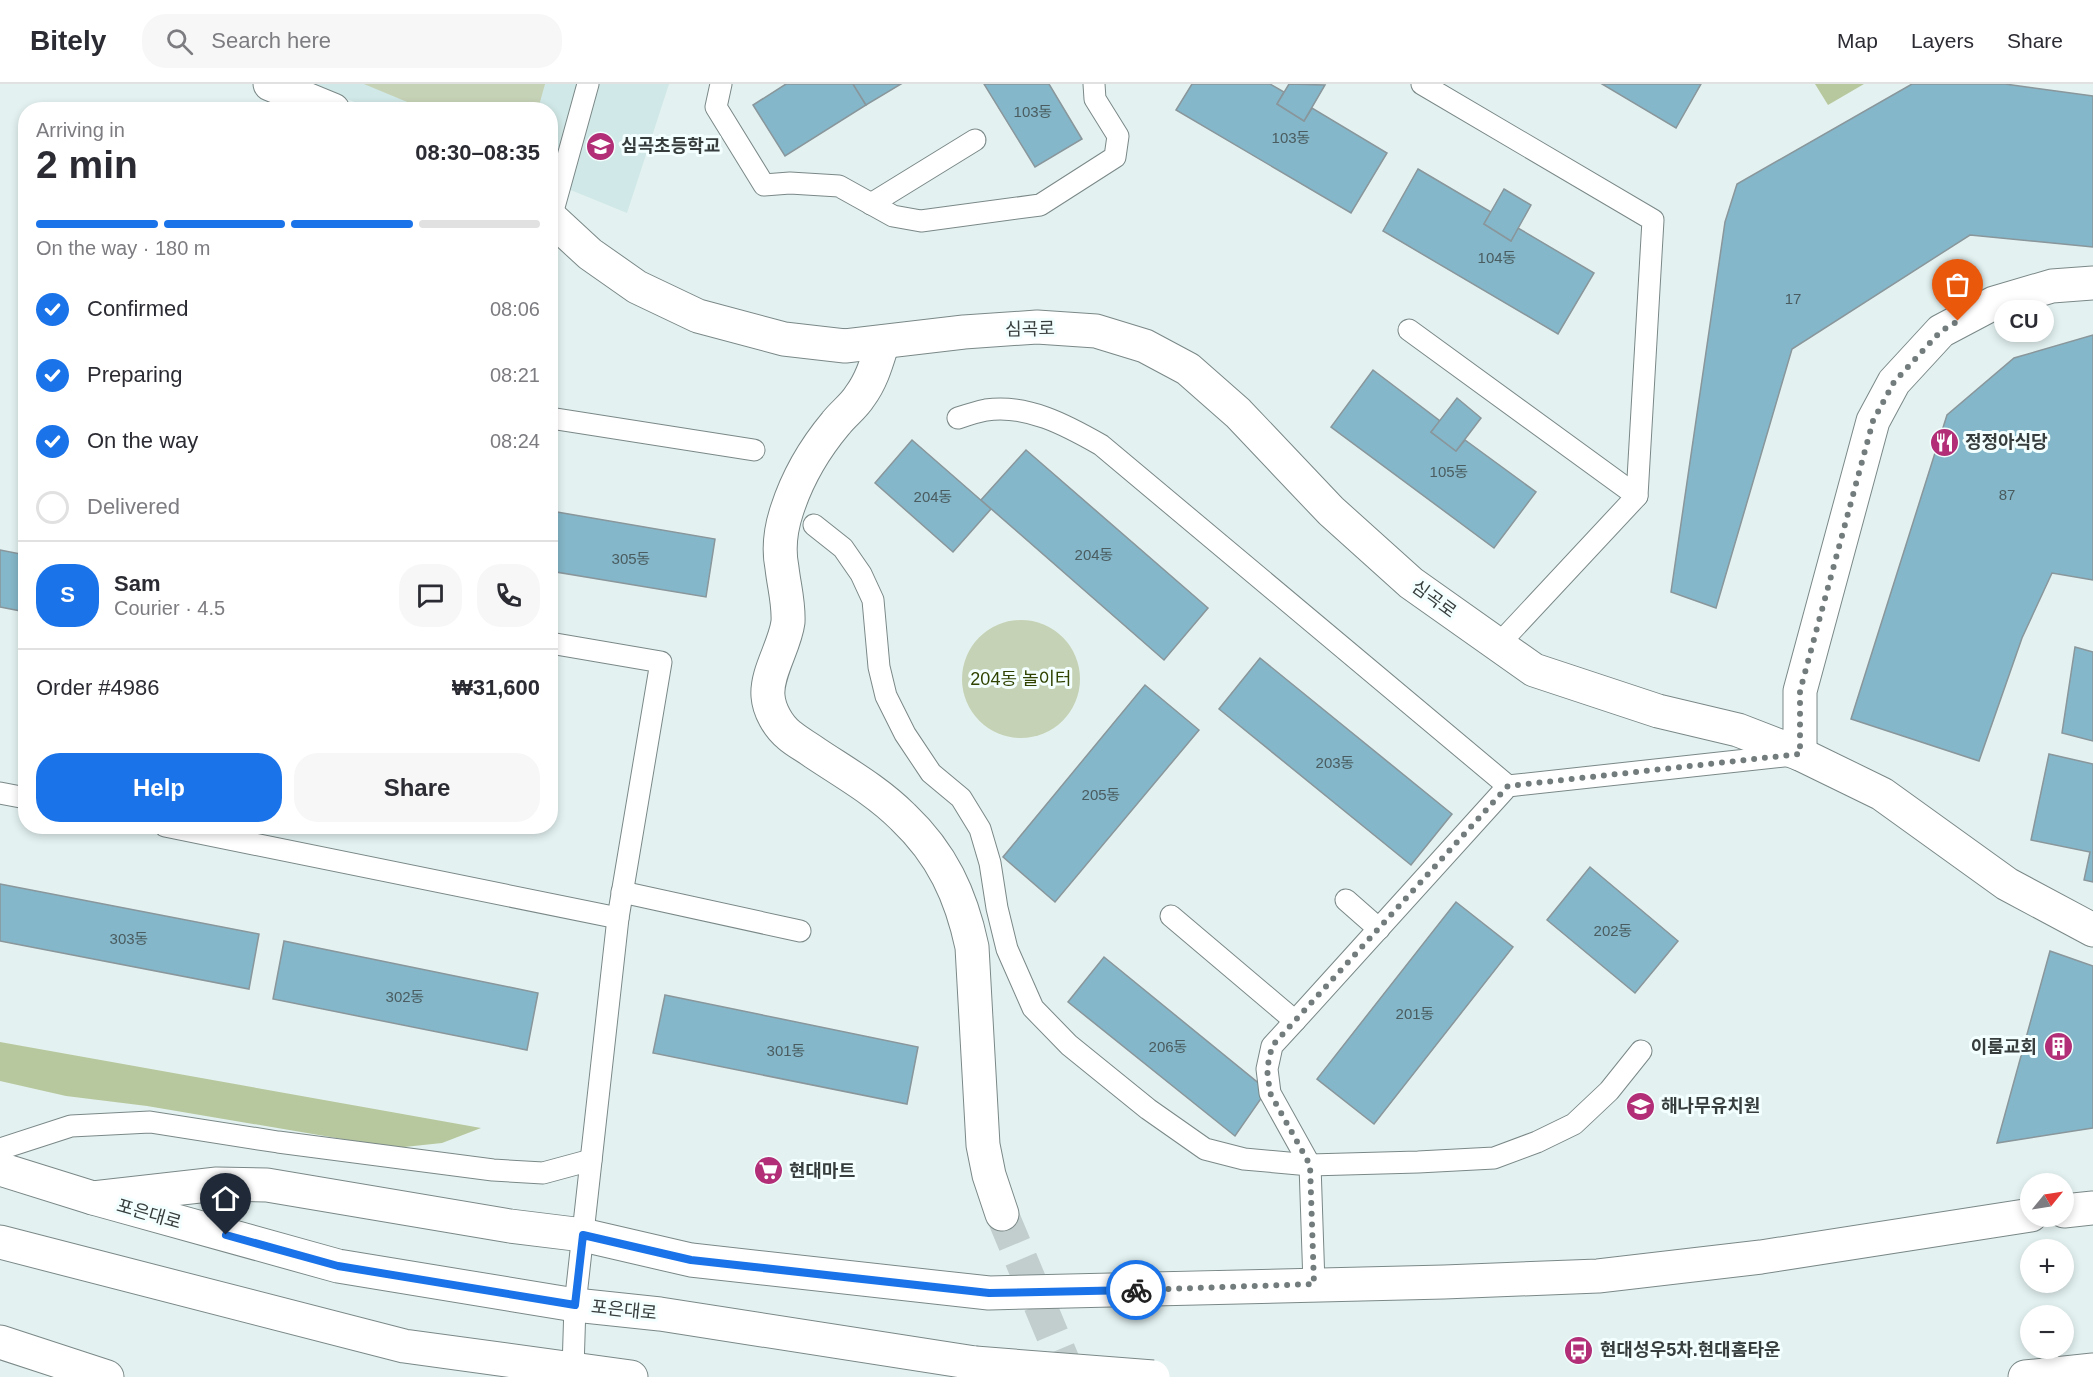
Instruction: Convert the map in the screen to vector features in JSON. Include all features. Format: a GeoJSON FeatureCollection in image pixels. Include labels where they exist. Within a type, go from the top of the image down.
{"type":"FeatureCollection","features":[{"type":"Feature","properties":{"kind":"main road"},"geometry":{"type":"LineString","coordinates":[[270,84],[314,102]]}},
{"type":"Feature","properties":{"kind":"main road","name":"심곡로"},"geometry":{"type":"LineString","coordinates":[[558,224],[590,254],[637,287],[698,316],[784,339],[845,346],[964,332],[1036,327],[1096,331],[1145,346],[1188,369],[1238,413],[1331,511],[1403,576],[1534,670],[1658,711],[1738,730],[1800,754],[1882,794],[2007,884],[2093,930]]}},
{"type":"Feature","properties":{"kind":"main road"},"geometry":{"type":"LineString","coordinates":[[1800,754],[1800,691],[1873,421],[1894,382],[1941,331],[1994,303],[2052,286],[2093,283]]}},
{"type":"Feature","properties":{"kind":"main road"},"geometry":{"type":"LineString","coordinates":[[883,342],[872,375],[860,398],[837,421],[818,446],[787,509],[780,539],[788,621],[767,695],[772,715],[788,735],[880,796],[929,845],[950,878],[965,915],[972,947],[983,1145],[989,1175],[1002,1214]]}},
{"type":"Feature","properties":{"kind":"main road","name":"포은대로"},"geometry":{"type":"LineString","coordinates":[[0,1169],[93,1198],[338,1266],[575,1305],[660,1314],[975,1363],[1153,1377]]}},
{"type":"Feature","properties":{"kind":"main road"},"geometry":{"type":"LineString","coordinates":[[93,1198],[217,1184],[267,1185],[499,1224],[583,1235],[691,1260],[989,1293],[1598,1276],[1761,1257],[2020,1217]]}},
{"type":"Feature","properties":{"kind":"main road"},"geometry":{"type":"LineString","coordinates":[[2074,1210],[2093,1208]]}},
{"type":"Feature","properties":{"kind":"main road"},"geometry":{"type":"LineString","coordinates":[[0,1242],[404,1346],[501,1377]]}},
{"type":"Feature","properties":{"kind":"main road"},"geometry":{"type":"LineString","coordinates":[[0,1342],[107,1377]]}},
{"type":"Feature","properties":{"kind":"main road"},"geometry":{"type":"LineString","coordinates":[[404,1346],[631,1377]]}},
{"type":"Feature","properties":{"kind":"main road"},"geometry":{"type":"LineString","coordinates":[[2025,1377],[2093,1370]]}},
{"type":"Feature","properties":{"kind":"lane"},"geometry":{"type":"LineString","coordinates":[[558,193],[588,84]]}},
{"type":"Feature","properties":{"kind":"lane"},"geometry":{"type":"LineString","coordinates":[[721,84],[716,108],[764,185],[790,183],[839,186],[893,216],[921,221],[1040,205],[1115,158],[1118,136],[1095,99],[1094,84]]}},
{"type":"Feature","properties":{"kind":"lane"},"geometry":{"type":"LineString","coordinates":[[1422,84],[1653,220],[1637,496],[1498,645]]}},
{"type":"Feature","properties":{"kind":"lane"},"geometry":{"type":"LineString","coordinates":[[871,204],[975,140]]}},
{"type":"Feature","properties":{"kind":"lane"},"geometry":{"type":"LineString","coordinates":[[1409,330],[1637,496]]}},
{"type":"Feature","properties":{"kind":"lane"},"geometry":{"type":"LineString","coordinates":[[958,418],[987,410],[1017,411],[1069,427],[1101,445],[1508,786]]}},
{"type":"Feature","properties":{"kind":"lane"},"geometry":{"type":"LineString","coordinates":[[558,419],[754,450]]}},
{"type":"Feature","properties":{"kind":"lane"},"geometry":{"type":"LineString","coordinates":[[814,525],[843,548],[861,574],[873,600],[879,667],[886,696],[905,734],[931,773],[961,798],[980,830],[990,863],[997,908],[1007,949],[1033,1008],[1069,1045],[1148,1109],[1205,1149],[1244,1159],[1310,1165],[1494,1158],[1537,1142],[1574,1124],[1609,1091],[1641,1052]]}},
{"type":"Feature","properties":{"kind":"lane"},"geometry":{"type":"LineString","coordinates":[[558,644],[662,662],[618,918],[575,1305],[573,1369]]}},
{"type":"Feature","properties":{"kind":"lane"},"geometry":{"type":"LineString","coordinates":[[1314,1284],[1310,1165],[1270,1093],[1267,1069],[1272,1046],[1508,786],[1800,754]]}},
{"type":"Feature","properties":{"kind":"lane"},"geometry":{"type":"LineString","coordinates":[[0,793],[18,796]]}},
{"type":"Feature","properties":{"kind":"lane"},"geometry":{"type":"LineString","coordinates":[[204,834],[618,918]]}},
{"type":"Feature","properties":{"kind":"lane"},"geometry":{"type":"LineString","coordinates":[[622,892],[800,931]]}},
{"type":"Feature","properties":{"kind":"lane"},"geometry":{"type":"LineString","coordinates":[[1346,900],[1379,929]]}},
{"type":"Feature","properties":{"kind":"lane"},"geometry":{"type":"LineString","coordinates":[[1171,916],[1295,1021]]}},
{"type":"Feature","properties":{"kind":"lane"},"geometry":{"type":"LineString","coordinates":[[0,1149],[71,1126],[150,1122],[278,1142],[493,1170],[543,1173],[591,1160]]}},
{"type":"Feature","properties":{"kind":"shaded area","name":"심곡초등학교"},"geometry":{"type":"Polygon","coordinates":[[[309,84],[669,84],[627,213],[558,185],[558,102],[354,102],[309,84]]]}},
{"type":"Feature","properties":{"kind":"green space"},"geometry":{"type":"Polygon","coordinates":[[[364,84],[545,84],[540,102],[407,102],[364,84]]]}},
{"type":"Feature","properties":{"kind":"green space"},"geometry":{"type":"Polygon","coordinates":[[[1815,84],[1864,84],[1828,105],[1815,84]]]}},
{"type":"Feature","properties":{"kind":"green space","name":"204동 놀이터"},"geometry":{"type":"Polygon","coordinates":[[[1021,620],[1044,624],[1063,637],[1076,656],[1080,679],[1076,702],[1063,721],[1044,734],[1021,738],[998,734],[979,721],[966,702],[962,679],[966,656],[979,637],[998,624],[1021,620]]]}},
{"type":"Feature","properties":{"kind":"green space"},"geometry":{"type":"Polygon","coordinates":[[[0,1042],[481,1128],[442,1143],[395,1148],[147,1106],[66,1096],[0,1081],[0,1042]]]}},
{"type":"Feature","properties":{"kind":"building"},"geometry":{"type":"Polygon","coordinates":[[[786,84],[853,84],[866,105],[785,156],[753,105],[786,84]]]}},
{"type":"Feature","properties":{"kind":"building"},"geometry":{"type":"Polygon","coordinates":[[[853,84],[901,84],[866,105],[853,84]]]}},
{"type":"Feature","properties":{"kind":"building"},"geometry":{"type":"Polygon","coordinates":[[[984,84],[1049,84],[1082,139],[1035,167],[984,84]]]}},
{"type":"Feature","properties":{"kind":"building"},"geometry":{"type":"Polygon","coordinates":[[[1192,84],[1270,84],[1284,92],[1277,104],[1304,121],[1312,108],[1387,153],[1351,213],[1176,110],[1192,84]]]}},
{"type":"Feature","properties":{"kind":"building"},"geometry":{"type":"Polygon","coordinates":[[[1289,84],[1325,85],[1304,121],[1277,104],[1289,84]]]}},
{"type":"Feature","properties":{"kind":"building"},"geometry":{"type":"Polygon","coordinates":[[[1602,84],[1701,84],[1676,128],[1602,84]]]}},
{"type":"Feature","properties":{"kind":"building"},"geometry":{"type":"Polygon","coordinates":[[[1912,84],[2005,84],[2093,96],[2093,247],[1970,235],[1792,349],[1716,608],[1671,592],[1725,222],[1737,184],[1912,84]]]}},
{"type":"Feature","properties":{"kind":"building"},"geometry":{"type":"Polygon","coordinates":[[[1418,169],[1491,212],[1484,224],[1511,241],[1518,228],[1594,273],[1558,334],[1383,231],[1418,169]]]}},
{"type":"Feature","properties":{"kind":"building"},"geometry":{"type":"Polygon","coordinates":[[[1504,189],[1531,205],[1511,241],[1484,224],[1504,189]]]}},
{"type":"Feature","properties":{"kind":"building"},"geometry":{"type":"Polygon","coordinates":[[[2093,335],[2093,580],[2052,573],[2022,638],[1979,761],[1851,719],[1947,415],[2014,358],[2093,335]]]}},
{"type":"Feature","properties":{"kind":"building"},"geometry":{"type":"Polygon","coordinates":[[[1373,370],[1440,421],[1431,432],[1456,451],[1465,440],[1536,492],[1494,548],[1331,427],[1373,370]]]}},
{"type":"Feature","properties":{"kind":"building"},"geometry":{"type":"Polygon","coordinates":[[[1457,398],[1481,418],[1456,451],[1431,432],[1457,398]]]}},
{"type":"Feature","properties":{"kind":"building"},"geometry":{"type":"Polygon","coordinates":[[[912,440],[991,509],[953,552],[875,483],[912,440]]]}},
{"type":"Feature","properties":{"kind":"building"},"geometry":{"type":"Polygon","coordinates":[[[1026,450],[1208,608],[1164,660],[981,500],[1026,450]]]}},
{"type":"Feature","properties":{"kind":"building"},"geometry":{"type":"Polygon","coordinates":[[[558,512],[715,539],[706,597],[558,572],[558,512]]]}},
{"type":"Feature","properties":{"kind":"building"},"geometry":{"type":"Polygon","coordinates":[[[0,550],[18,553],[18,610],[0,607],[0,550]]]}},
{"type":"Feature","properties":{"kind":"building"},"geometry":{"type":"Polygon","coordinates":[[[2075,647],[2093,652],[2093,741],[2062,733],[2075,647]]]}},
{"type":"Feature","properties":{"kind":"building"},"geometry":{"type":"Polygon","coordinates":[[[1260,658],[1452,814],[1411,865],[1219,709],[1260,658]]]}},
{"type":"Feature","properties":{"kind":"building"},"geometry":{"type":"Polygon","coordinates":[[[1145,685],[1199,730],[1055,902],[1003,857],[1145,685]]]}},
{"type":"Feature","properties":{"kind":"building"},"geometry":{"type":"Polygon","coordinates":[[[2049,754],[2093,764],[2093,882],[2084,880],[2090,852],[2031,840],[2049,754]]]}},
{"type":"Feature","properties":{"kind":"building"},"geometry":{"type":"Polygon","coordinates":[[[1590,867],[1678,941],[1635,993],[1547,920],[1590,867]]]}},
{"type":"Feature","properties":{"kind":"building"},"geometry":{"type":"Polygon","coordinates":[[[0,884],[259,934],[249,989],[0,941],[0,884]]]}},
{"type":"Feature","properties":{"kind":"building"},"geometry":{"type":"Polygon","coordinates":[[[1456,902],[1513,947],[1374,1124],[1317,1079],[1456,902]]]}},
{"type":"Feature","properties":{"kind":"building"},"geometry":{"type":"Polygon","coordinates":[[[284,941],[538,993],[527,1050],[273,999],[284,941]]]}},
{"type":"Feature","properties":{"kind":"building","name":"이룸교회"},"geometry":{"type":"Polygon","coordinates":[[[2050,951],[2093,966],[2093,1128],[1997,1143],[2050,951]]]}},
{"type":"Feature","properties":{"kind":"building"},"geometry":{"type":"Polygon","coordinates":[[[1104,957],[1267,1090],[1235,1136],[1068,1002],[1104,957]]]}},
{"type":"Feature","properties":{"kind":"building"},"geometry":{"type":"Polygon","coordinates":[[[665,995],[918,1047],[907,1104],[653,1053],[665,995]]]}},
{"type":"Feature","properties":{"kind":"tunnel"},"geometry":{"type":"LineString","coordinates":[[1002,1214],[1070,1377]]}},
{"type":"Feature","properties":{"kind":"way so far"},"geometry":{"type":"LineString","coordinates":[[1136,1290],[1314,1284],[1310,1165],[1270,1093],[1267,1069],[1272,1046],[1508,786],[1800,754],[1800,691],[1873,421],[1894,382],[1941,331],[1958,321]]}},
{"type":"Feature","properties":{"kind":"place","name":"심곡초등학교"},"geometry":{"type":"Point","coordinates":[600,146]}},
{"type":"Feature","properties":{"kind":"place","name":"CU"},"geometry":{"type":"Point","coordinates":[1958,321]}},
{"type":"Feature","properties":{"kind":"place","name":"정정아식당"},"geometry":{"type":"Point","coordinates":[1944,442]}},
{"type":"Feature","properties":{"kind":"place","name":"이룸교회"},"geometry":{"type":"Point","coordinates":[2058,1047]}},
{"type":"Feature","properties":{"kind":"place","name":"해나무유치원"},"geometry":{"type":"Point","coordinates":[1640,1106]}},
{"type":"Feature","properties":{"kind":"place","name":"현대마트"},"geometry":{"type":"Point","coordinates":[768,1171]}},
{"type":"Feature","properties":{"kind":"place","name":"현대성우5차.현대홈타운"},"geometry":{"type":"Point","coordinates":[1579,1350]}},
{"type":"Feature","properties":{"kind":"route"},"geometry":{"type":"LineString","coordinates":[[226,1235],[338,1266],[575,1305],[583,1235],[691,1260],[989,1293],[1136,1290]]}}]}
